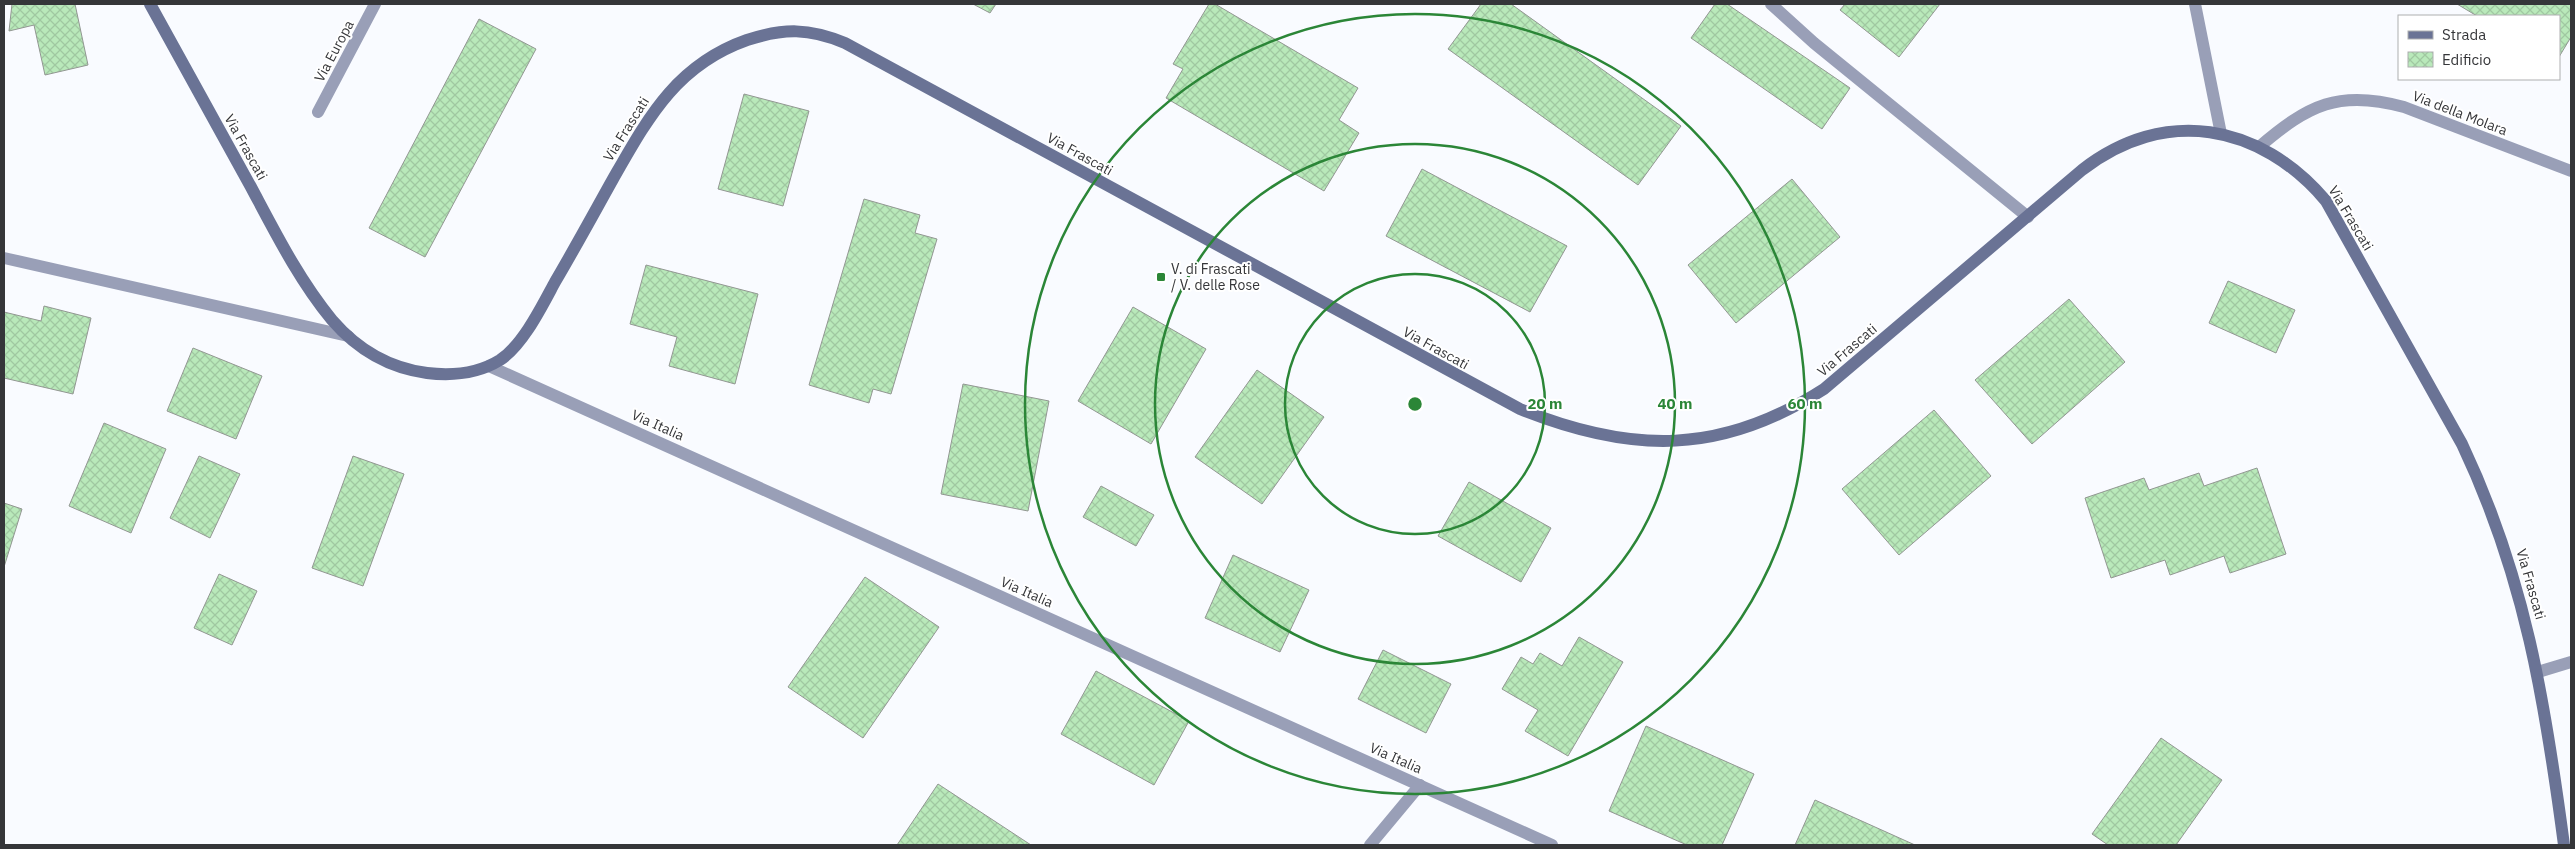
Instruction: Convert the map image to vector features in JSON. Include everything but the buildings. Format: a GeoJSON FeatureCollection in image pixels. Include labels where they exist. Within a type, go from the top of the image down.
{"type":"FeatureCollection","features":[{"type":"Feature","properties":{"kind":"main road","name":"Via Frascati"},"geometry":{"type":"LineString","coordinates":[[150,4],[294,266],[332,319],[348,336],[383,361],[417,372],[446,374],[476,371],[489,366],[510,352],[542,306],[642,128],[652,112],[677,82],[701,62],[735,44],[756,37],[793,31],[812,32],[845,43],[1487,393],[1549,421],[1617,437],[1656,441],[1702,440],[1746,428],[1800,404],[1847,371],[2098,157],[2132,139],[2177,131],[2221,134],[2260,148],[2300,174],[2326,201],[2462,444],[2500,532],[2525,618],[2538,672],[2549,734],[2564,845]]}},
{"type":"Feature","properties":{"kind":"street","name":"Via Europa"},"geometry":{"type":"LineString","coordinates":[[318,112],[375,4]]}},
{"type":"Feature","properties":{"kind":"street"},"geometry":{"type":"LineString","coordinates":[[1771,4],[1814,43],[2028,217]]}},
{"type":"Feature","properties":{"kind":"street"},"geometry":{"type":"LineString","coordinates":[[2195,4],[2221,134]]}},
{"type":"Feature","properties":{"kind":"street","name":"Via della Molara"},"geometry":{"type":"LineString","coordinates":[[2260,148],[2291,121],[2322,104],[2342,101],[2379,100],[2404,107],[2571,171]]}},
{"type":"Feature","properties":{"kind":"street"},"geometry":{"type":"LineString","coordinates":[[4,258],[348,336]]}},
{"type":"Feature","properties":{"kind":"street","name":"Via Italia"},"geometry":{"type":"LineString","coordinates":[[489,366],[1552,845]]}},
{"type":"Feature","properties":{"kind":"street"},"geometry":{"type":"LineString","coordinates":[[2538,672],[2571,662]]}},
{"type":"Feature","properties":{"kind":"street"},"geometry":{"type":"LineString","coordinates":[[1370,845],[1420,785]]}},
{"type":"Feature","properties":{"kind":"place","name":"V. di Frascati / V. delle Rose"},"geometry":{"type":"Point","coordinates":[1161,277]}}]}
